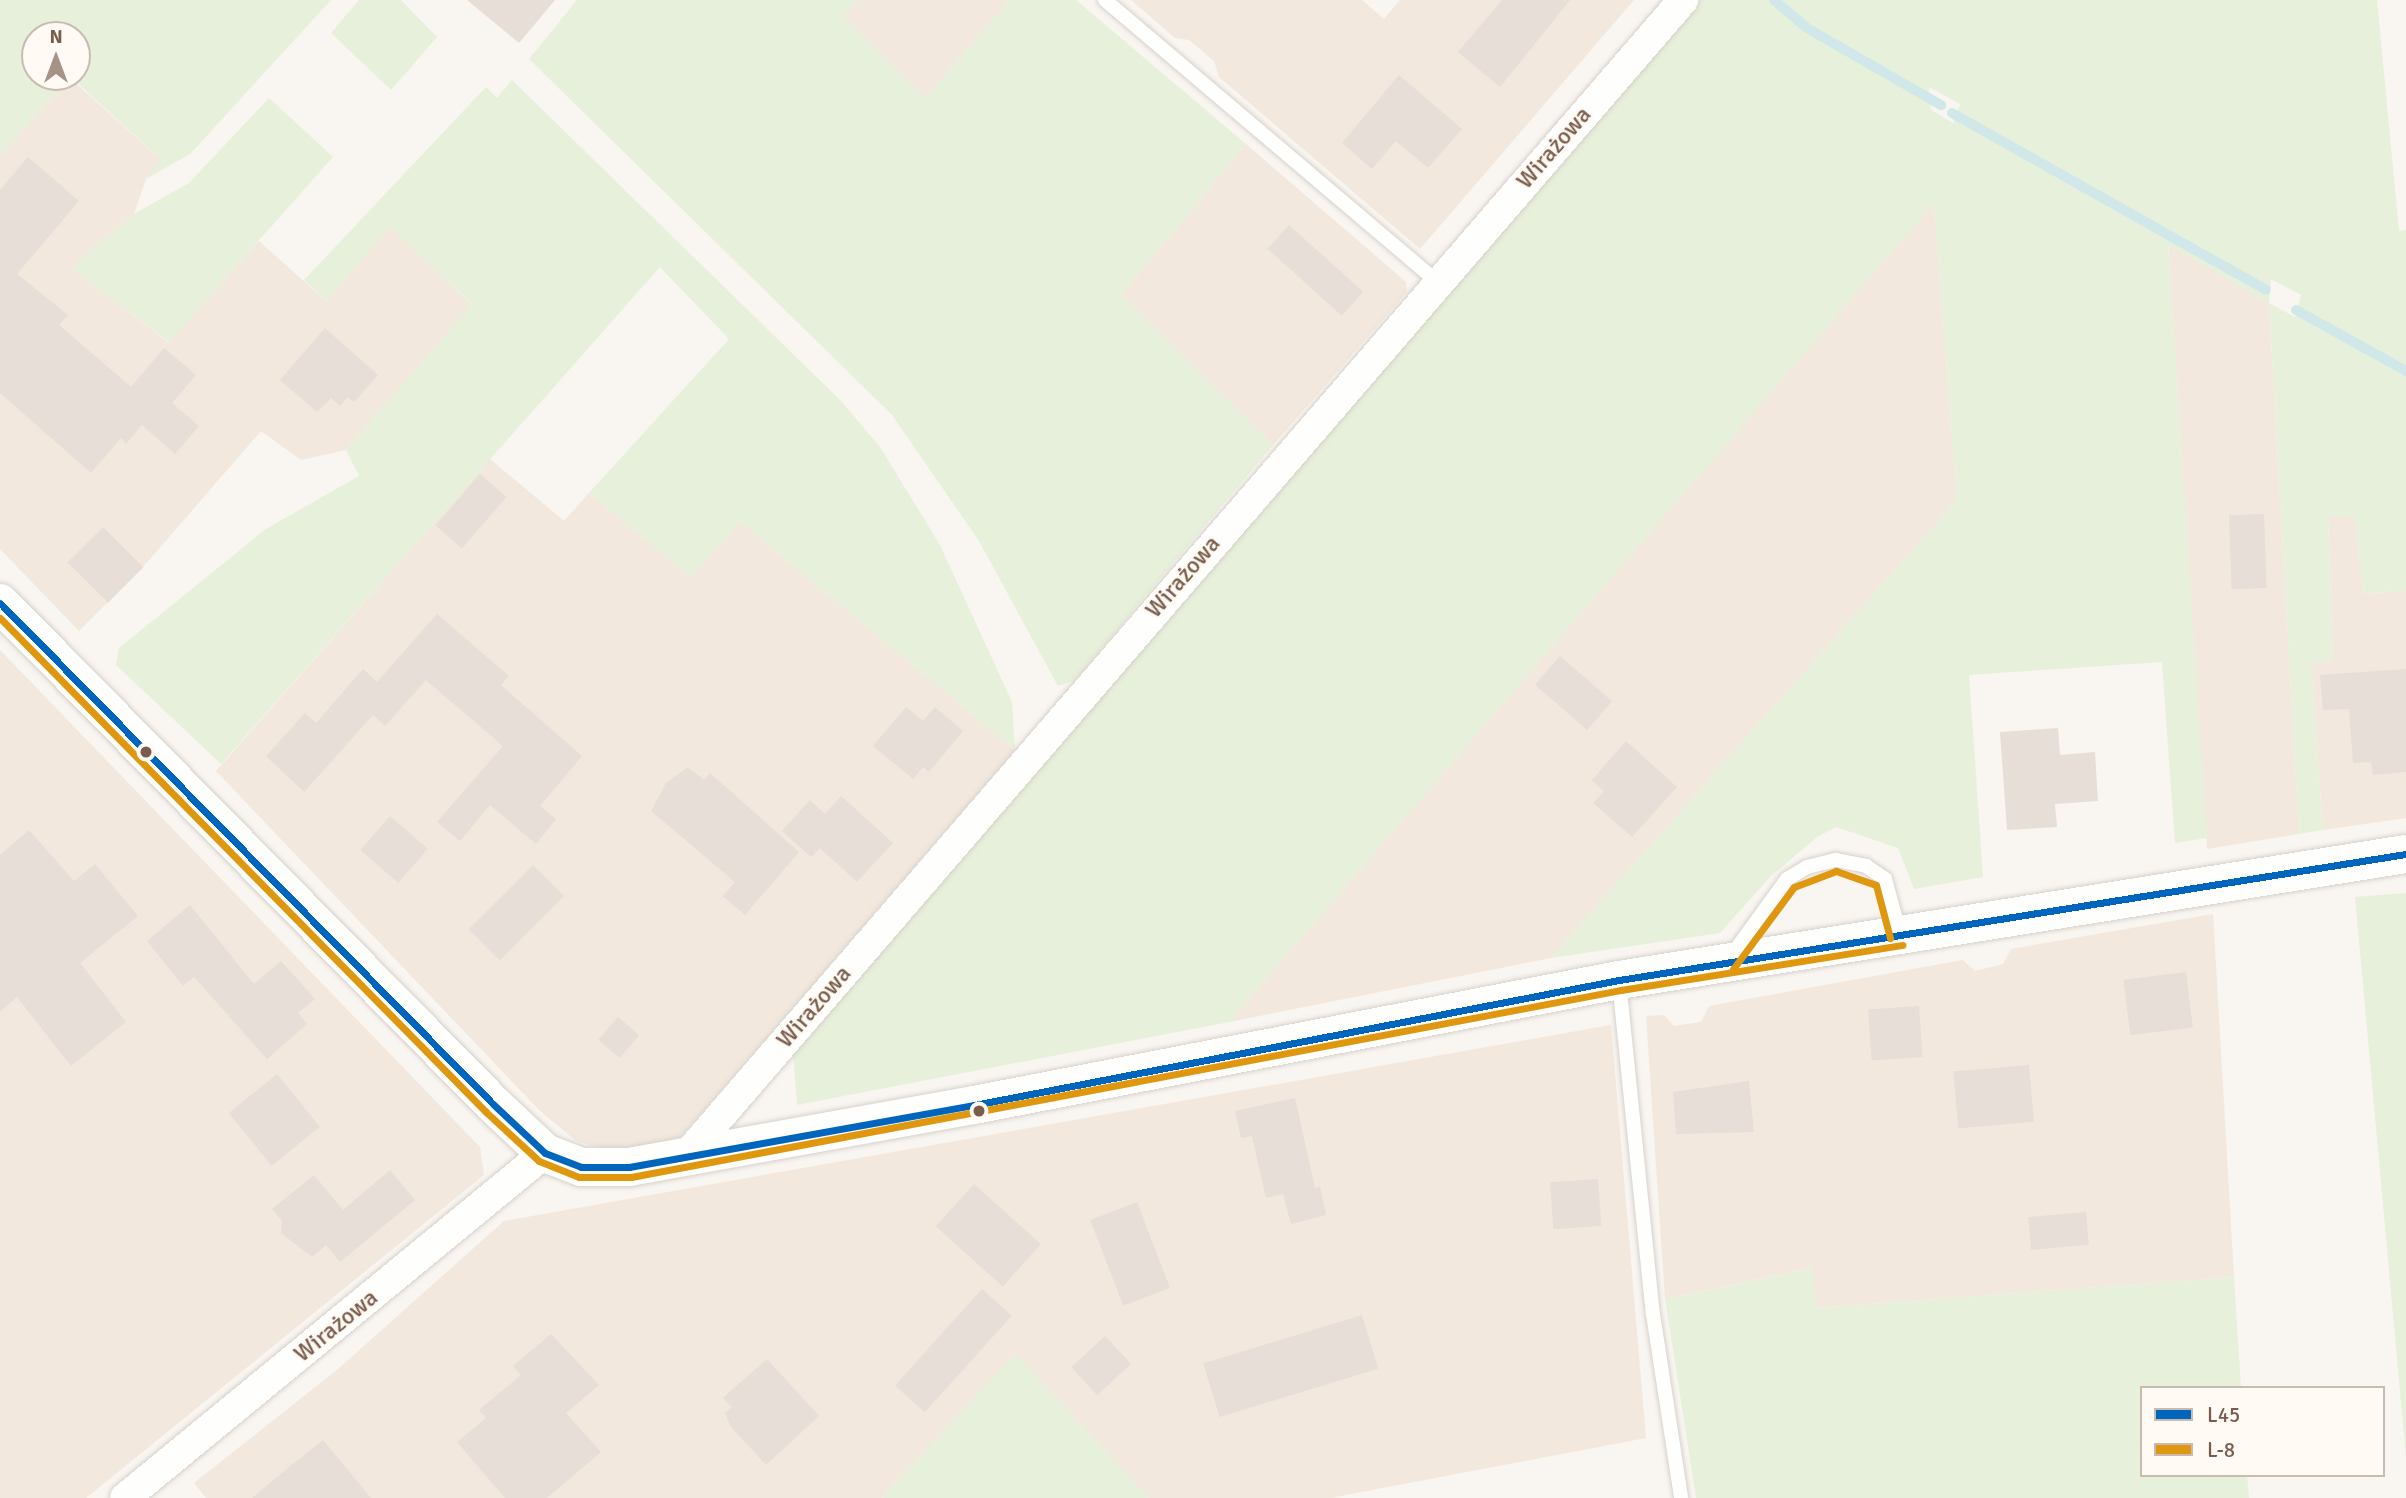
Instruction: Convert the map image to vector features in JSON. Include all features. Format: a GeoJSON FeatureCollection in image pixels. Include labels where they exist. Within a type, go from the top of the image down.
{"type":"FeatureCollection","features":[{"type":"Feature","properties":{"kind":"street","name":"Wirażowa"},"geometry":{"type":"LineString","coordinates":[[686,1156],[1437,282],[1684,0]]}},
{"type":"Feature","properties":{"kind":"street"},"geometry":{"type":"LineString","coordinates":[[0,603],[545,1153],[581,1167],[629,1167],[1619,980],[2406,854]]}},
{"type":"Feature","properties":{"kind":"street","name":"Wirażowa"},"geometry":{"type":"LineString","coordinates":[[125,1498],[545,1153]]}},
{"type":"Feature","properties":{"kind":"lane"},"geometry":{"type":"LineString","coordinates":[[1105,0],[1437,282]]}},
{"type":"Feature","properties":{"kind":"lane"},"geometry":{"type":"LineString","coordinates":[[1726,963],[1787,879],[1807,867],[1836,860],[1866,866],[1885,879],[1900,935]]}},
{"type":"Feature","properties":{"kind":"lane"},"geometry":{"type":"LineString","coordinates":[[1619,980],[1653,1314],[1681,1498]]}},
{"type":"Feature","properties":{"kind":"shaded area"},"geometry":{"type":"Polygon","coordinates":[[[857,0],[1010,0],[925,98],[843,16],[857,0]]]}},
{"type":"Feature","properties":{"kind":"shaded area"},"geometry":{"type":"Polygon","coordinates":[[[1131,0],[1362,0],[1384,19],[1400,0],[1634,0],[1420,249],[1219,77],[1214,61],[1189,40],[1175,38],[1131,0]]]}},
{"type":"Feature","properties":{"kind":"shaded area"},"geometry":{"type":"Polygon","coordinates":[[[57,91],[84,91],[162,161],[146,179],[134,214],[72,268],[168,342],[259,241],[326,301],[390,226],[472,305],[346,450],[301,460],[261,431],[143,567],[79,631],[0,549],[0,156],[57,91]]]}},
{"type":"Feature","properties":{"kind":"shaded area"},"geometry":{"type":"Polygon","coordinates":[[[1246,144],[1406,282],[1407,292],[1273,445],[1121,295],[1246,144]]]}},
{"type":"Feature","properties":{"kind":"shaded area"},"geometry":{"type":"Polygon","coordinates":[[[1934,202],[1957,500],[1551,958],[1229,1022],[1934,202]]]}},
{"type":"Feature","properties":{"kind":"shaded area"},"geometry":{"type":"Polygon","coordinates":[[[2168,244],[2269,303],[2299,834],[2207,849],[2168,244]]]}},
{"type":"Feature","properties":{"kind":"shaded area"},"geometry":{"type":"Polygon","coordinates":[[[490,459],[564,521],[589,493],[691,577],[741,522],[1015,750],[679,1139],[617,1153],[576,1141],[539,1110],[216,771],[490,459]]]}},
{"type":"Feature","properties":{"kind":"shaded area"},"geometry":{"type":"Polygon","coordinates":[[[2328,516],[2355,516],[2363,594],[2406,590],[2406,818],[2323,830],[2311,663],[2333,660],[2328,516]]]}},
{"type":"Feature","properties":{"kind":"shaded area"},"geometry":{"type":"Polygon","coordinates":[[[0,650],[480,1147],[484,1175],[86,1498],[0,1498],[0,650]]]}},
{"type":"Feature","properties":{"kind":"shaded area"},"geometry":{"type":"Polygon","coordinates":[[[2213,914],[2234,1277],[1815,1308],[1812,1268],[1665,1299],[1646,1016],[1664,1015],[1674,1026],[1701,1022],[1709,1006],[1963,960],[1975,971],[2003,964],[2011,949],[2213,914]]]}},
{"type":"Feature","properties":{"kind":"shaded area"},"geometry":{"type":"Polygon","coordinates":[[[1611,1025],[1646,1438],[1330,1498],[1149,1498],[1015,1355],[882,1498],[206,1498],[194,1483],[338,1369],[504,1221],[1611,1025]]]}},
{"type":"Feature","properties":{"kind":"green space"},"geometry":{"type":"Polygon","coordinates":[[[0,0],[331,0],[190,154],[146,179],[161,160],[86,91],[91,91],[91,21],[21,21],[21,91],[57,91],[0,156],[0,0]]]}},
{"type":"Feature","properties":{"kind":"green space"},"geometry":{"type":"Polygon","coordinates":[[[359,0],[401,0],[437,37],[391,90],[331,33],[359,0]]]}},
{"type":"Feature","properties":{"kind":"green space"},"geometry":{"type":"Polygon","coordinates":[[[577,0],[857,0],[843,16],[925,98],[1010,0],[1076,0],[1246,144],[1121,295],[1273,445],[1074,681],[1058,686],[979,541],[892,415],[529,59],[577,0]]]}},
{"type":"Feature","properties":{"kind":"green space"},"geometry":{"type":"Polygon","coordinates":[[[1697,0],[2377,0],[2399,231],[2406,230],[2406,590],[2363,594],[2355,516],[2328,516],[2333,660],[2311,663],[2323,830],[2299,834],[2269,303],[2168,245],[2207,838],[2175,843],[2162,662],[1969,675],[1983,877],[1914,889],[1898,848],[1836,827],[1817,837],[1770,877],[1720,933],[1551,958],[1957,500],[1934,203],[1229,1022],[797,1105],[793,1053],[1697,0]],[[1929,87],[1931,110],[1953,123],[1960,104],[1929,87]],[[2271,279],[2269,303],[2295,317],[2301,295],[2271,279]]]}},
{"type":"Feature","properties":{"kind":"green space"},"geometry":{"type":"Polygon","coordinates":[[[512,80],[840,400],[880,447],[940,545],[1012,702],[1015,750],[741,522],[691,577],[589,493],[729,339],[660,267],[221,764],[116,665],[119,648],[266,529],[359,476],[346,450],[472,304],[390,227],[326,301],[304,280],[486,87],[497,98],[512,80]]]}},
{"type":"Feature","properties":{"kind":"green space"},"geometry":{"type":"Polygon","coordinates":[[[269,98],[333,157],[169,342],[71,268],[134,214],[189,183],[269,98]]]}},
{"type":"Feature","properties":{"kind":"green space"},"geometry":{"type":"Polygon","coordinates":[[[2406,893],[2406,1457],[2355,897],[2406,893]]]}},
{"type":"Feature","properties":{"kind":"green space"},"geometry":{"type":"Polygon","coordinates":[[[1813,1268],[1816,1308],[2234,1277],[2241,1386],[2140,1386],[2140,1477],[2247,1477],[2249,1498],[1696,1498],[1665,1299],[1813,1268]]]}},
{"type":"Feature","properties":{"kind":"green space"},"geometry":{"type":"Polygon","coordinates":[[[1015,1354],[1149,1498],[882,1498],[1015,1354]]]}},
{"type":"Feature","properties":{"kind":"building"},"geometry":{"type":"Polygon","coordinates":[[[467,0],[555,0],[519,43],[467,0]]]}},
{"type":"Feature","properties":{"kind":"building"},"geometry":{"type":"Polygon","coordinates":[[[1502,0],[1570,0],[1500,87],[1458,52],[1502,0]]]}},
{"type":"Feature","properties":{"kind":"building"},"geometry":{"type":"Polygon","coordinates":[[[1399,75],[1462,129],[1428,168],[1396,141],[1372,169],[1342,143],[1399,75]]]}},
{"type":"Feature","properties":{"kind":"building"},"geometry":{"type":"Polygon","coordinates":[[[28,157],[79,201],[17,274],[68,315],[59,325],[131,387],[164,348],[196,375],[172,403],[199,426],[175,454],[142,425],[126,444],[121,438],[91,473],[0,393],[0,190],[28,157]]]}},
{"type":"Feature","properties":{"kind":"building"},"geometry":{"type":"Polygon","coordinates":[[[1289,225],[1363,292],[1342,316],[1268,249],[1289,225]]]}},
{"type":"Feature","properties":{"kind":"building"},"geometry":{"type":"Polygon","coordinates":[[[325,328],[378,375],[354,402],[348,397],[340,406],[331,398],[317,412],[280,380],[325,328]]]}},
{"type":"Feature","properties":{"kind":"building"},"geometry":{"type":"Polygon","coordinates":[[[480,474],[506,497],[462,548],[435,525],[480,474]]]}},
{"type":"Feature","properties":{"kind":"building"},"geometry":{"type":"Polygon","coordinates":[[[2264,514],[2267,588],[2232,589],[2229,515],[2264,514]]]}},
{"type":"Feature","properties":{"kind":"building"},"geometry":{"type":"Polygon","coordinates":[[[103,527],[143,567],[108,603],[68,562],[103,527]]]}},
{"type":"Feature","properties":{"kind":"building"},"geometry":{"type":"Polygon","coordinates":[[[437,614],[509,676],[501,685],[582,756],[540,806],[556,819],[536,844],[490,805],[460,841],[437,822],[503,746],[426,680],[385,726],[373,715],[304,792],[266,756],[305,713],[316,723],[363,669],[377,682],[437,614]]]}},
{"type":"Feature","properties":{"kind":"building"},"geometry":{"type":"Polygon","coordinates":[[[1560,656],[1612,701],[1587,730],[1535,685],[1560,656]]]}},
{"type":"Feature","properties":{"kind":"building"},"geometry":{"type":"Polygon","coordinates":[[[2406,669],[2406,772],[2373,775],[2371,762],[2353,763],[2349,709],[2323,710],[2320,675],[2406,669]]]}},
{"type":"Feature","properties":{"kind":"building"},"geometry":{"type":"Polygon","coordinates":[[[906,707],[923,721],[935,707],[963,731],[929,772],[923,767],[913,779],[873,746],[906,707]]]}},
{"type":"Feature","properties":{"kind":"building"},"geometry":{"type":"Polygon","coordinates":[[[2058,728],[2060,755],[2095,752],[2098,801],[2055,804],[2057,827],[2007,830],[2000,732],[2058,728]]]}},
{"type":"Feature","properties":{"kind":"building"},"geometry":{"type":"Polygon","coordinates":[[[1626,741],[1677,787],[1632,837],[1593,803],[1604,791],[1592,780],[1626,741]]]}},
{"type":"Feature","properties":{"kind":"building"},"geometry":{"type":"Polygon","coordinates":[[[688,767],[704,780],[710,773],[799,852],[745,915],[723,896],[735,882],[651,811],[666,783],[688,767]]]}},
{"type":"Feature","properties":{"kind":"building"},"geometry":{"type":"Polygon","coordinates":[[[841,796],[893,843],[857,882],[820,848],[811,857],[782,831],[810,800],[825,814],[841,796]]]}},
{"type":"Feature","properties":{"kind":"building"},"geometry":{"type":"Polygon","coordinates":[[[390,816],[428,849],[398,883],[360,850],[390,816]]]}},
{"type":"Feature","properties":{"kind":"building"},"geometry":{"type":"Polygon","coordinates":[[[29,830],[74,881],[95,864],[138,916],[80,963],[126,1022],[71,1066],[17,997],[0,1012],[0,855],[29,830]]]}},
{"type":"Feature","properties":{"kind":"building"},"geometry":{"type":"Polygon","coordinates":[[[533,865],[564,896],[500,960],[469,929],[533,865]]]}},
{"type":"Feature","properties":{"kind":"building"},"geometry":{"type":"Polygon","coordinates":[[[190,905],[254,984],[281,961],[315,999],[298,1013],[307,1024],[267,1059],[194,977],[183,986],[147,941],[190,905]]]}},
{"type":"Feature","properties":{"kind":"building"},"geometry":{"type":"Polygon","coordinates":[[[2186,972],[2193,1028],[2130,1035],[2123,980],[2186,972]]]}},
{"type":"Feature","properties":{"kind":"building"},"geometry":{"type":"Polygon","coordinates":[[[1919,1006],[1923,1057],[1872,1060],[1868,1010],[1919,1006]]]}},
{"type":"Feature","properties":{"kind":"building"},"geometry":{"type":"Polygon","coordinates":[[[618,1017],[639,1035],[619,1058],[598,1040],[618,1017]]]}},
{"type":"Feature","properties":{"kind":"building"},"geometry":{"type":"Polygon","coordinates":[[[2029,1065],[2034,1122],[1958,1128],[1953,1072],[2029,1065]]]}},
{"type":"Feature","properties":{"kind":"building"},"geometry":{"type":"Polygon","coordinates":[[[277,1074],[320,1127],[272,1166],[229,1113],[277,1074]]]}},
{"type":"Feature","properties":{"kind":"building"},"geometry":{"type":"Polygon","coordinates":[[[1749,1081],[1754,1132],[1676,1134],[1673,1092],[1749,1081]]]}},
{"type":"Feature","properties":{"kind":"building"},"geometry":{"type":"Polygon","coordinates":[[[1295,1098],[1315,1188],[1320,1187],[1326,1215],[1291,1224],[1283,1194],[1266,1198],[1252,1136],[1241,1138],[1235,1111],[1295,1098]]]}},
{"type":"Feature","properties":{"kind":"building"},"geometry":{"type":"Polygon","coordinates":[[[390,1170],[415,1200],[340,1262],[326,1245],[312,1257],[281,1233],[282,1221],[272,1209],[314,1175],[343,1210],[390,1170]]]}},
{"type":"Feature","properties":{"kind":"building"},"geometry":{"type":"Polygon","coordinates":[[[1598,1179],[1601,1226],[1553,1229],[1550,1182],[1598,1179]]]}},
{"type":"Feature","properties":{"kind":"building"},"geometry":{"type":"Polygon","coordinates":[[[974,1184],[1041,1244],[1003,1287],[936,1226],[974,1184]]]}},
{"type":"Feature","properties":{"kind":"building"},"geometry":{"type":"Polygon","coordinates":[[[1137,1202],[1170,1288],[1123,1306],[1090,1220],[1137,1202]]]}},
{"type":"Feature","properties":{"kind":"building"},"geometry":{"type":"Polygon","coordinates":[[[2086,1212],[2089,1245],[2031,1250],[2028,1217],[2086,1212]]]}},
{"type":"Feature","properties":{"kind":"building"},"geometry":{"type":"Polygon","coordinates":[[[982,1289],[1012,1316],[925,1412],[895,1386],[982,1289]]]}},
{"type":"Feature","properties":{"kind":"building"},"geometry":{"type":"Polygon","coordinates":[[[1362,1315],[1378,1369],[1220,1417],[1203,1364],[1362,1315]]]}},
{"type":"Feature","properties":{"kind":"building"},"geometry":{"type":"Polygon","coordinates":[[[551,1334],[599,1385],[566,1413],[601,1452],[547,1498],[505,1498],[457,1442],[486,1418],[479,1410],[521,1375],[513,1366],[551,1334]]]}},
{"type":"Feature","properties":{"kind":"building"},"geometry":{"type":"Polygon","coordinates":[[[1105,1336],[1131,1364],[1097,1395],[1071,1367],[1105,1336]]]}},
{"type":"Feature","properties":{"kind":"building"},"geometry":{"type":"Polygon","coordinates":[[[767,1359],[819,1416],[766,1465],[731,1427],[725,1413],[732,1407],[723,1398],[767,1359]]]}},
{"type":"Feature","properties":{"kind":"building"},"geometry":{"type":"Polygon","coordinates":[[[323,1440],[371,1498],[252,1498],[294,1463],[323,1440]]]}},
{"type":"Feature","properties":{"kind":"waterway"},"geometry":{"type":"LineString","coordinates":[[1774,0],[1807,28],[1941,105]]}},
{"type":"Feature","properties":{"kind":"waterway"},"geometry":{"type":"LineString","coordinates":[[1952,113],[2266,290]]}},
{"type":"Feature","properties":{"kind":"waterway"},"geometry":{"type":"LineString","coordinates":[[2296,310],[2406,371]]}},
{"type":"Feature","properties":{"kind":"transit line","name":"L45"},"geometry":{"type":"LineString","coordinates":[[0,603],[493,1104],[545,1153],[581,1167],[629,1167],[974,1105],[1619,980],[2406,854]]}},
{"type":"Feature","properties":{"kind":"transit line","name":"L-8"},"geometry":{"type":"LineString","coordinates":[[0,618],[486,1112],[539,1161],[579,1177],[631,1177],[1621,990],[1902,945]]}},
{"type":"Feature","properties":{"kind":"transit line","name":"L-8"},"geometry":{"type":"LineString","coordinates":[[1733,969],[1794,887],[1836,871],[1876,885],[1890,938]]}}]}
